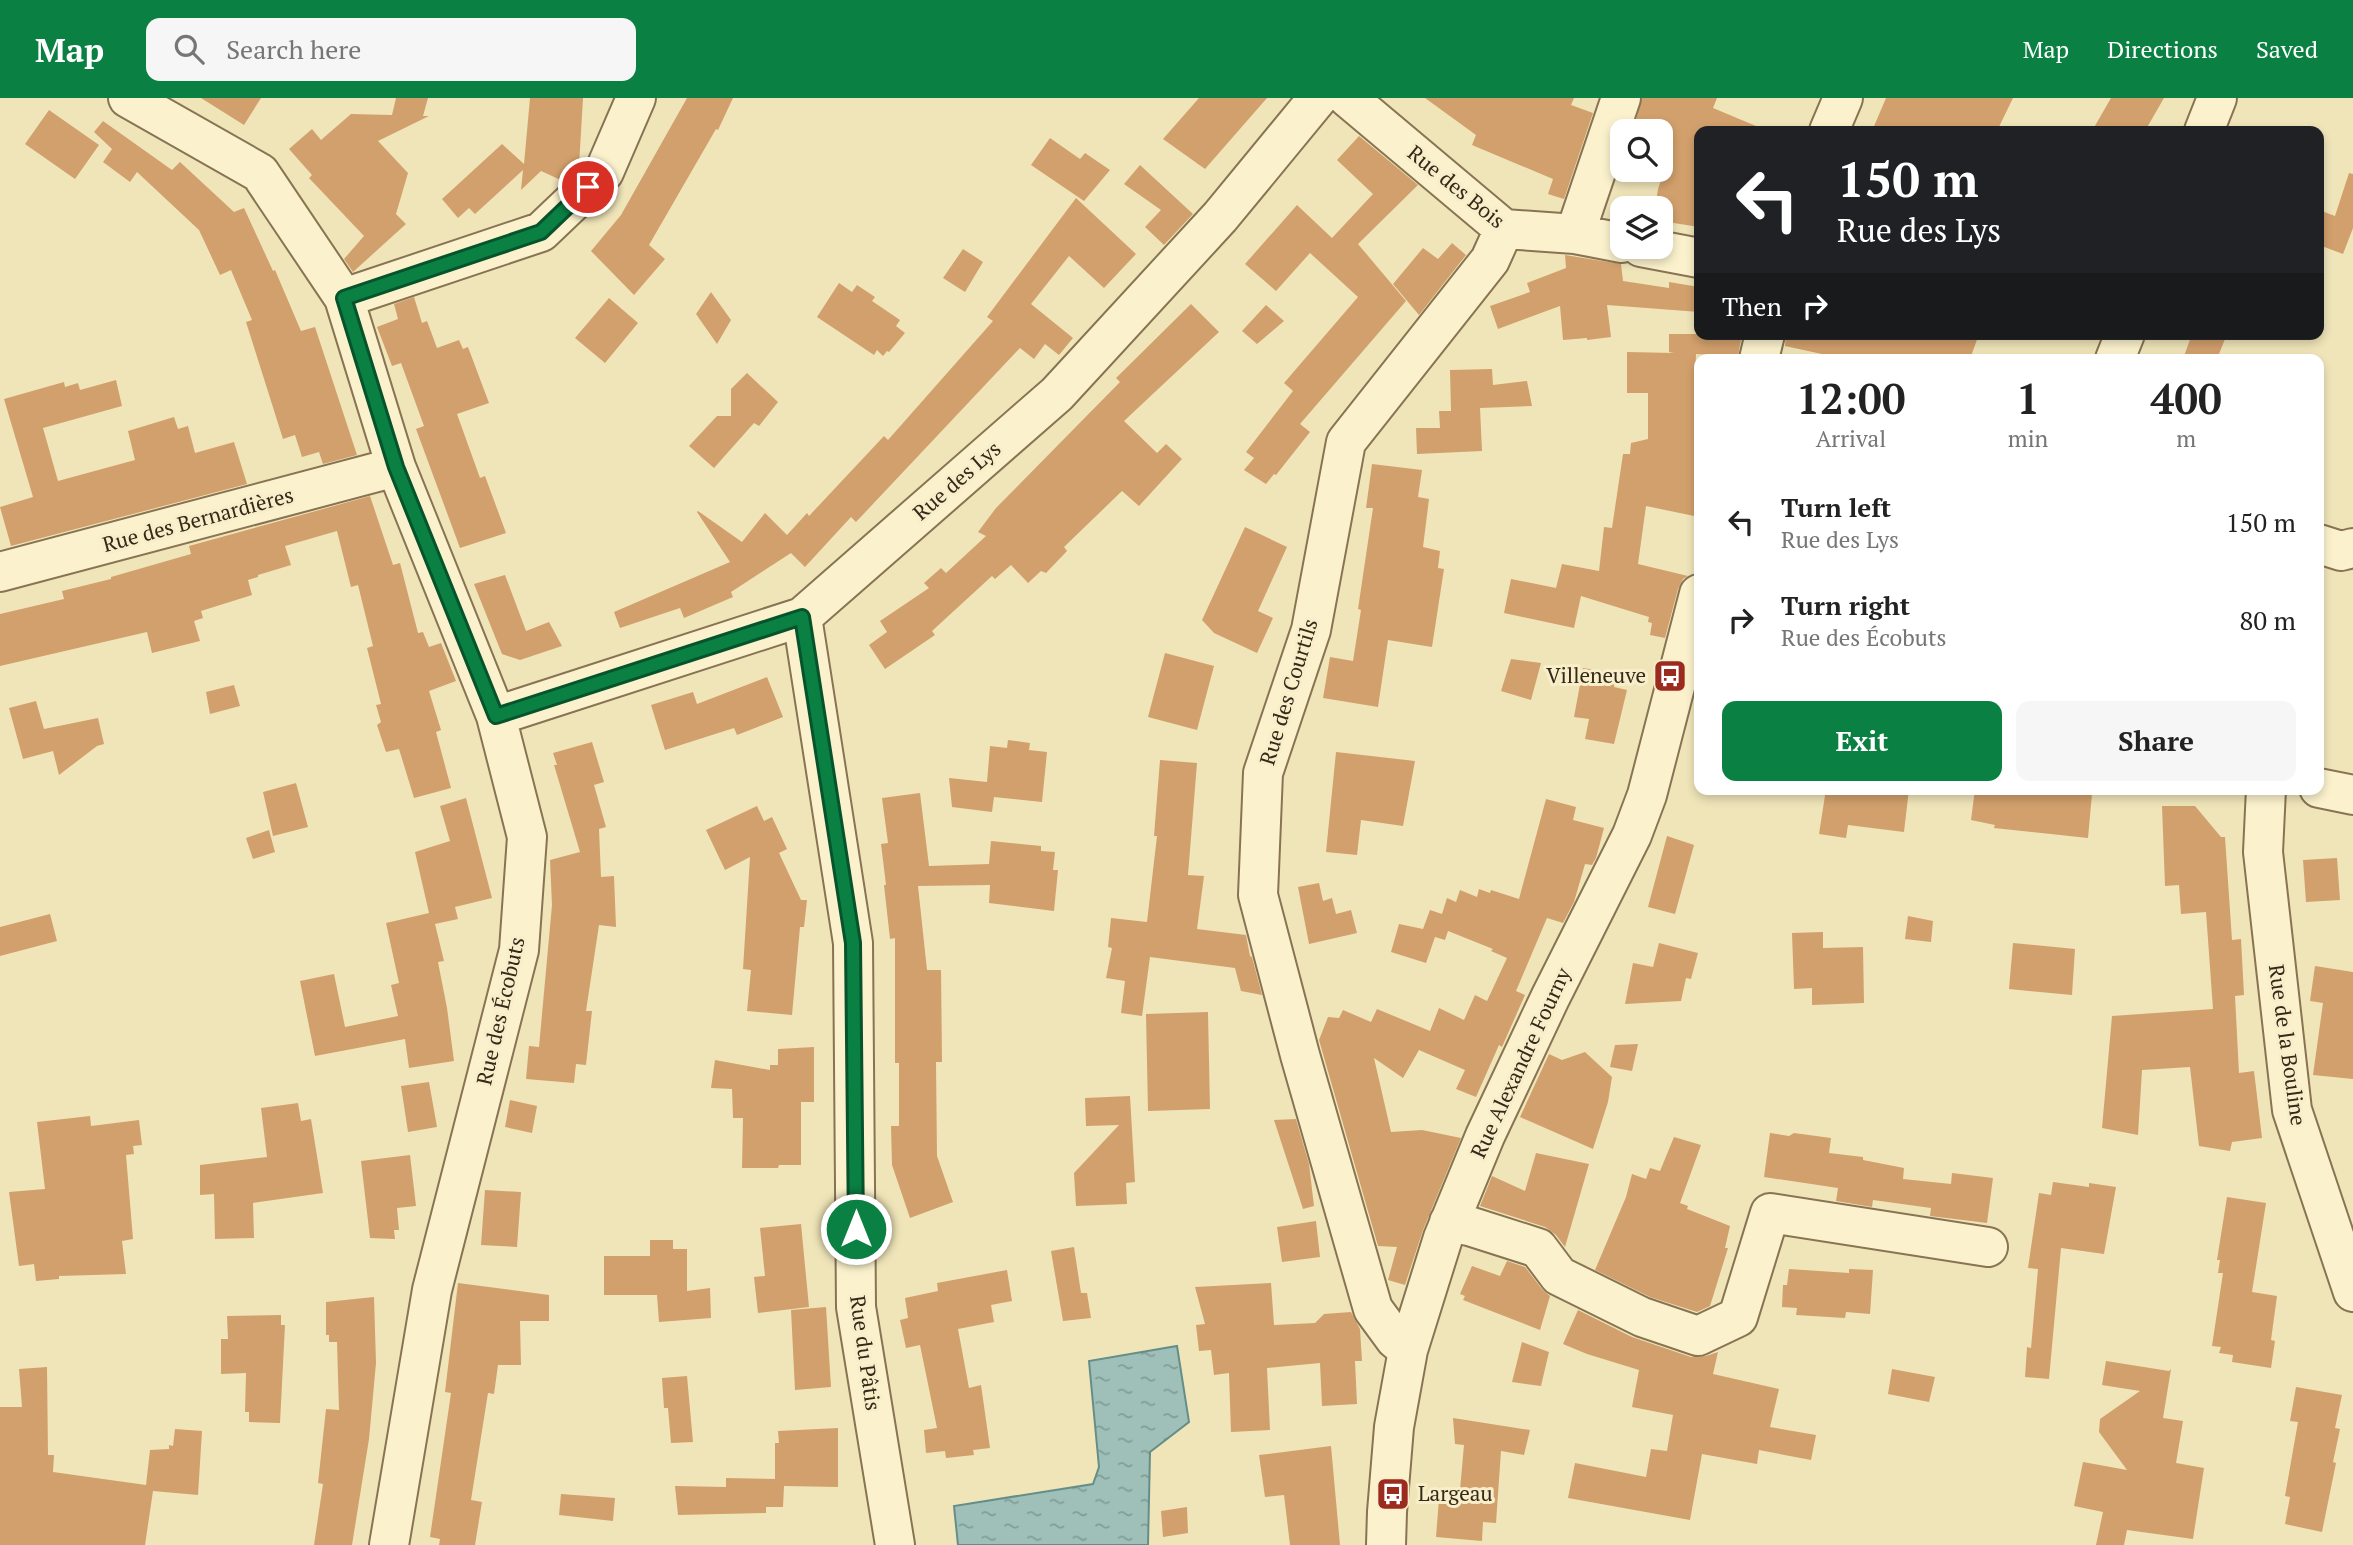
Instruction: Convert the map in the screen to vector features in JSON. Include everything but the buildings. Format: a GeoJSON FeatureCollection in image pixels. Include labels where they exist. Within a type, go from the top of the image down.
{"type":"FeatureCollection","features":[{"type":"Feature","properties":{"kind":"street","name":"Rue des Écobuts"},"geometry":{"type":"LineString","coordinates":[[128,98],[260,173],[344,298],[396,467],[496,716],[527,837],[519,950],[432,1290],[389,1545]]}},
{"type":"Feature","properties":{"kind":"street"},"geometry":{"type":"LineString","coordinates":[[344,298],[541,232],[604,172],[636,98]]}},
{"type":"Feature","properties":{"kind":"street","name":"Rue des Lys"},"geometry":{"type":"LineString","coordinates":[[496,716],[802,617],[1057,394],[1220,217],[1318,98]]}},
{"type":"Feature","properties":{"kind":"street","name":"Rue des Bois"},"geometry":{"type":"LineString","coordinates":[[1348,98],[1504,229],[1575,234],[1610,241]]}},
{"type":"Feature","properties":{"kind":"street"},"geometry":{"type":"LineString","coordinates":[[1575,234],[1621,98]]}},
{"type":"Feature","properties":{"kind":"street"},"geometry":{"type":"LineString","coordinates":[[1831,126],[1843,98]]}},
{"type":"Feature","properties":{"kind":"street"},"geometry":{"type":"LineString","coordinates":[[2206,126],[2217,98]]}},
{"type":"Feature","properties":{"kind":"street","name":"Rue des Courtils"},"geometry":{"type":"LineString","coordinates":[[1408,1350],[1395,1339],[1373,1309],[1300,1055],[1258,895],[1263,774],[1311,630],[1346,442],[1490,260],[1504,229]]}},
{"type":"Feature","properties":{"kind":"street"},"geometry":{"type":"LineString","coordinates":[[1673,253],[1694,257]]}},
{"type":"Feature","properties":{"kind":"street","name":"Rue des Bernardières"},"geometry":{"type":"LineString","coordinates":[[0,572],[396,467]]}},
{"type":"Feature","properties":{"kind":"street"},"geometry":{"type":"LineString","coordinates":[[2324,546],[2341,551],[2353,548]]}},
{"type":"Feature","properties":{"kind":"street","name":"Rue Alexandre Fourny"},"geometry":{"type":"LineString","coordinates":[[1386,1545],[1394,1427],[1408,1350],[1449,1222],[1485,1136],[1636,825],[1647,795],[1694,613]]}},
{"type":"Feature","properties":{"kind":"street","name":"Rue du Pâtis"},"geometry":{"type":"LineString","coordinates":[[802,617],[853,943],[856,1307],[895,1545]]}},
{"type":"Feature","properties":{"kind":"street"},"geometry":{"type":"LineString","coordinates":[[2324,789],[2353,795]]}},
{"type":"Feature","properties":{"kind":"street","name":"Rue de la Bouline"},"geometry":{"type":"LineString","coordinates":[[2266,795],[2263,852],[2292,1110],[2353,1293]]}},
{"type":"Feature","properties":{"kind":"street"},"geometry":{"type":"LineString","coordinates":[[1449,1222],[1538,1248],[1559,1276],[1642,1317],[1698,1336],[1738,1317],[1770,1213],[1989,1247]]}},
{"type":"Feature","properties":{"kind":"water"},"geometry":{"type":"Polygon","coordinates":[[[1177,1346],[1189,1422],[1150,1452],[1148,1545],[958,1545],[954,1506],[1093,1484],[1099,1467],[1089,1361],[1177,1346]]]}},
{"type":"Feature","properties":{"kind":"place","name":"Villeneuve"},"geometry":{"type":"Point","coordinates":[1670,676]}},
{"type":"Feature","properties":{"kind":"place","name":"Largeau"},"geometry":{"type":"Point","coordinates":[1393,1494]}},
{"type":"Feature","properties":{"kind":"route"},"geometry":{"type":"LineString","coordinates":[[588,187],[541,232],[344,298],[396,467],[496,716],[802,617],[853,943],[856,1229]]}}]}
